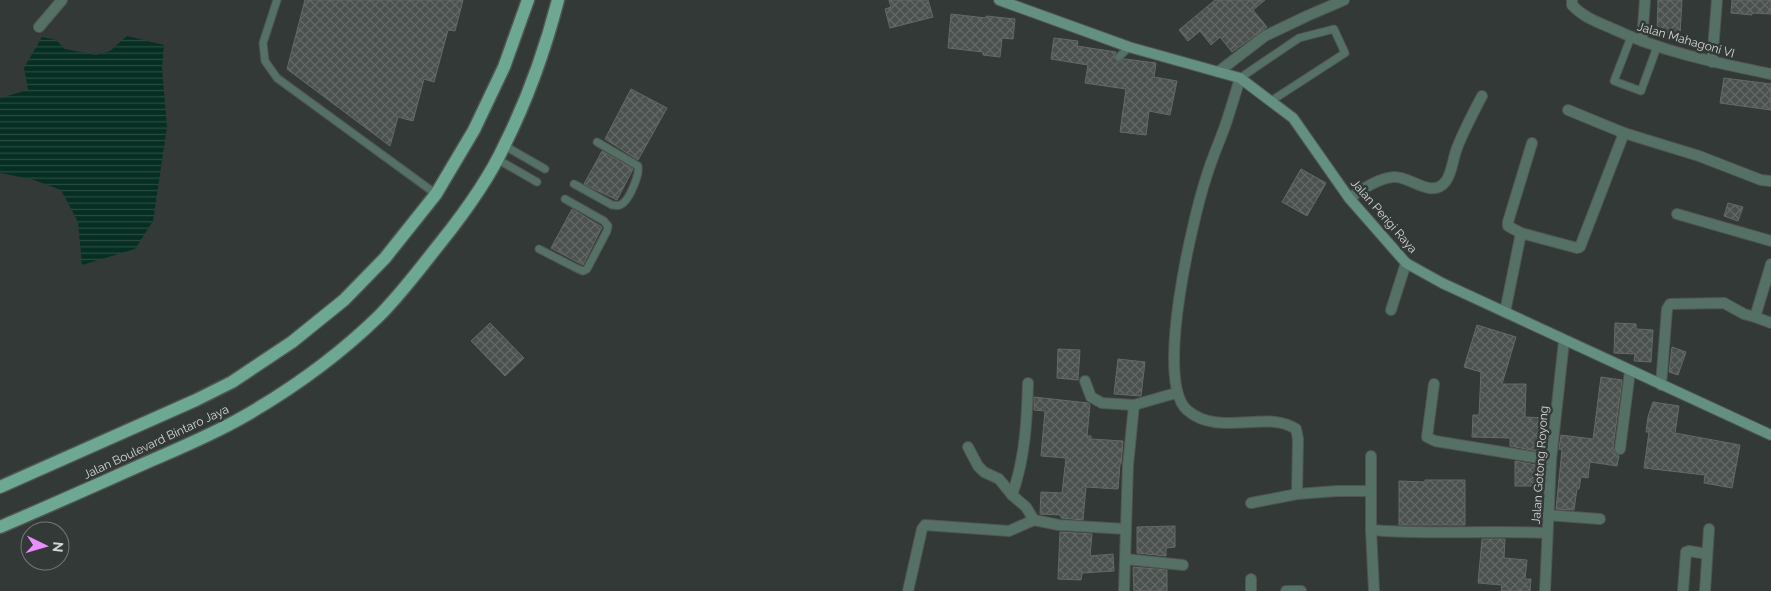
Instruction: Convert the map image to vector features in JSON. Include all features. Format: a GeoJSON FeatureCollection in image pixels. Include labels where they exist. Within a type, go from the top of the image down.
{"type":"FeatureCollection","features":[{"type":"Feature","properties":{"kind":"main road","name":"Jalan Boulevard Bintaro Jaya"},"geometry":{"type":"LineString","coordinates":[[0,487],[196,400],[260,365],[344,300],[385,258],[436,194],[474,130],[504,68],[528,0]]}},
{"type":"Feature","properties":{"kind":"main road","name":"Jalan Boulevard Bintaro Jaya"},"geometry":{"type":"LineString","coordinates":[[0,528],[202,438],[250,413],[315,370],[351,342],[380,315],[409,283],[459,219],[505,146],[547,43],[558,0]]}},
{"type":"Feature","properties":{"kind":"street"},"geometry":{"type":"LineString","coordinates":[[38,28],[62,0]]}},
{"type":"Feature","properties":{"kind":"street","name":"Jalan Perigi Raya"},"geometry":{"type":"LineString","coordinates":[[999,0],[1129,47],[1240,78],[1293,118],[1349,198],[1406,263],[1442,283],[1564,341],[1771,435]]}},
{"type":"Feature","properties":{"kind":"street"},"geometry":{"type":"LineString","coordinates":[[1218,72],[1265,36],[1344,0]]}},
{"type":"Feature","properties":{"kind":"street"},"geometry":{"type":"LineString","coordinates":[[1642,41],[1645,0]]}},
{"type":"Feature","properties":{"kind":"street"},"geometry":{"type":"LineString","coordinates":[[1712,62],[1717,0]]}},
{"type":"Feature","properties":{"kind":"street","name":"Jalan Mahagoni VI"},"geometry":{"type":"LineString","coordinates":[[1572,2],[1581,14],[1656,47],[1712,62],[1771,74]]}},
{"type":"Feature","properties":{"kind":"street"},"geometry":{"type":"LineString","coordinates":[[1240,78],[1225,127],[1206,176],[1191,232],[1181,288],[1173,358],[1176,392],[1186,409],[1202,420],[1232,424],[1264,421],[1289,424],[1296,429],[1298,439],[1297,494]]}},
{"type":"Feature","properties":{"kind":"street"},"geometry":{"type":"LineString","coordinates":[[1349,198],[1384,178],[1395,177],[1411,180],[1426,188],[1437,188],[1446,180],[1456,150],[1482,96]]}},
{"type":"Feature","properties":{"kind":"street"},"geometry":{"type":"LineString","coordinates":[[1568,110],[1624,133],[1699,156],[1761,180],[1771,181]]}},
{"type":"Feature","properties":{"kind":"street"},"geometry":{"type":"LineString","coordinates":[[1532,143],[1508,222],[1511,228],[1521,234],[1580,248],[1624,133]]}},
{"type":"Feature","properties":{"kind":"street"},"geometry":{"type":"LineString","coordinates":[[1677,214],[1771,241]]}},
{"type":"Feature","properties":{"kind":"street"},"geometry":{"type":"LineString","coordinates":[[1505,312],[1521,234]]}},
{"type":"Feature","properties":{"kind":"street"},"geometry":{"type":"LineString","coordinates":[[1390,310],[1406,263]]}},
{"type":"Feature","properties":{"kind":"street"},"geometry":{"type":"LineString","coordinates":[[1755,317],[1771,264]]}},
{"type":"Feature","properties":{"kind":"street"},"geometry":{"type":"LineString","coordinates":[[1661,385],[1667,309],[1670,304],[1724,303],[1744,314],[1771,323]]}},
{"type":"Feature","properties":{"kind":"street","name":"Jalan Gotong Royong"},"geometry":{"type":"LineString","coordinates":[[1545,591],[1551,460],[1564,341]]}},
{"type":"Feature","properties":{"kind":"street"},"geometry":{"type":"LineString","coordinates":[[1620,449],[1630,371]]}},
{"type":"Feature","properties":{"kind":"street"},"geometry":{"type":"LineString","coordinates":[[1085,381],[1091,397],[1102,403],[1134,405],[1176,392]]}},
{"type":"Feature","properties":{"kind":"street"},"geometry":{"type":"LineString","coordinates":[[1012,495],[1019,474],[1026,427],[1028,383]]}},
{"type":"Feature","properties":{"kind":"street"},"geometry":{"type":"LineString","coordinates":[[1434,384],[1427,437],[1435,441],[1551,460]]}},
{"type":"Feature","properties":{"kind":"street"},"geometry":{"type":"LineString","coordinates":[[1124,591],[1128,464],[1134,405]]}},
{"type":"Feature","properties":{"kind":"street"},"geometry":{"type":"LineString","coordinates":[[968,447],[978,466],[984,472],[999,479],[1012,495],[1026,507],[1034,520]]}},
{"type":"Feature","properties":{"kind":"street"},"geometry":{"type":"LineString","coordinates":[[1371,456],[1370,491],[1374,591]]}},
{"type":"Feature","properties":{"kind":"street"},"geometry":{"type":"LineString","coordinates":[[1251,503],[1297,494],[1370,491]]}},
{"type":"Feature","properties":{"kind":"street"},"geometry":{"type":"LineString","coordinates":[[1548,515],[1600,519]]}},
{"type":"Feature","properties":{"kind":"street"},"geometry":{"type":"LineString","coordinates":[[908,591],[922,530],[926,525],[1009,531],[1034,520],[1059,525],[1126,529]]}},
{"type":"Feature","properties":{"kind":"street"},"geometry":{"type":"LineString","coordinates":[[1371,530],[1398,533],[1506,531],[1547,533]]}},
{"type":"Feature","properties":{"kind":"street"},"geometry":{"type":"LineString","coordinates":[[1705,591],[1710,530]]}},
{"type":"Feature","properties":{"kind":"street"},"geometry":{"type":"LineString","coordinates":[[1683,591],[1686,552],[1689,550],[1707,554]]}},
{"type":"Feature","properties":{"kind":"street"},"geometry":{"type":"LineString","coordinates":[[1125,559],[1183,565]]}},
{"type":"Feature","properties":{"kind":"street"},"geometry":{"type":"LineString","coordinates":[[1251,579],[1252,591]]}},
{"type":"Feature","properties":{"kind":"street"},"geometry":{"type":"LineString","coordinates":[[1286,591],[1301,591]]}},
{"type":"Feature","properties":{"kind":"lane"},"geometry":{"type":"LineString","coordinates":[[277,0],[263,43],[264,61],[277,78],[436,194]]}},
{"type":"Feature","properties":{"kind":"lane"},"geometry":{"type":"LineString","coordinates":[[1240,78],[1299,38],[1334,29],[1345,53],[1271,101]]}},
{"type":"Feature","properties":{"kind":"lane"},"geometry":{"type":"LineString","coordinates":[[1631,37],[1614,81],[1641,91],[1656,47]]}},
{"type":"Feature","properties":{"kind":"lane"},"geometry":{"type":"LineString","coordinates":[[1119,57],[1129,47]]}},
{"type":"Feature","properties":{"kind":"lane"},"geometry":{"type":"LineString","coordinates":[[574,184],[612,205],[619,206],[624,202],[638,177],[638,166],[596,142]]}},
{"type":"Feature","properties":{"kind":"lane"},"geometry":{"type":"LineString","coordinates":[[505,146],[545,169]]}},
{"type":"Feature","properties":{"kind":"lane"},"geometry":{"type":"LineString","coordinates":[[497,159],[537,182]]}},
{"type":"Feature","properties":{"kind":"lane"},"geometry":{"type":"LineString","coordinates":[[539,249],[582,271],[587,269],[607,232],[608,226],[604,221],[566,199]]}},
{"type":"Feature","properties":{"kind":"shaded area"},"geometry":{"type":"Polygon","coordinates":[[[127,36],[164,45],[162,68],[167,127],[153,221],[135,249],[82,265],[78,222],[61,190],[31,179],[0,173],[0,98],[28,90],[24,68],[42,37],[56,40],[65,49],[96,55],[110,51],[127,36]]]}},
{"type":"Feature","properties":{"kind":"building"},"geometry":{"type":"Polygon","coordinates":[[[305,0],[463,0],[455,31],[448,30],[434,82],[424,79],[413,121],[398,117],[390,146],[287,69],[305,0]]]}},
{"type":"Feature","properties":{"kind":"building"},"geometry":{"type":"Polygon","coordinates":[[[889,0],[928,0],[933,17],[890,28],[885,9],[891,7],[889,0]]]}},
{"type":"Feature","properties":{"kind":"building"},"geometry":{"type":"Polygon","coordinates":[[[1215,0],[1265,0],[1253,10],[1267,27],[1232,52],[1220,37],[1211,45],[1200,31],[1188,41],[1179,30],[1215,0]]]}},
{"type":"Feature","properties":{"kind":"building"},"geometry":{"type":"Polygon","coordinates":[[[1658,0],[1682,0],[1680,35],[1657,33],[1658,0]]]}},
{"type":"Feature","properties":{"kind":"building"},"geometry":{"type":"Polygon","coordinates":[[[1732,0],[1771,0],[1771,14],[1731,13],[1732,0]]]}},
{"type":"Feature","properties":{"kind":"building"},"geometry":{"type":"Polygon","coordinates":[[[951,14],[1015,19],[1013,39],[1002,38],[1000,57],[983,55],[983,52],[948,48],[951,14]]]}},
{"type":"Feature","properties":{"kind":"building"},"geometry":{"type":"Polygon","coordinates":[[[1054,38],[1078,41],[1077,46],[1116,52],[1114,58],[1118,62],[1125,59],[1156,63],[1154,77],[1177,81],[1170,115],[1149,111],[1146,135],[1120,132],[1126,89],[1085,83],[1088,65],[1051,59],[1054,38]]]}},
{"type":"Feature","properties":{"kind":"building"},"geometry":{"type":"Polygon","coordinates":[[[1724,78],[1771,84],[1771,110],[1720,103],[1724,78]]]}},
{"type":"Feature","properties":{"kind":"building"},"geometry":{"type":"Polygon","coordinates":[[[631,89],[667,108],[638,160],[605,139],[631,89]]]}},
{"type":"Feature","properties":{"kind":"building"},"geometry":{"type":"Polygon","coordinates":[[[602,151],[633,169],[617,200],[584,184],[602,151]]]}},
{"type":"Feature","properties":{"kind":"building"},"geometry":{"type":"Polygon","coordinates":[[[1301,169],[1326,183],[1307,216],[1282,202],[1301,169]]]}},
{"type":"Feature","properties":{"kind":"building"},"geometry":{"type":"Polygon","coordinates":[[[1728,203],[1743,207],[1738,221],[1724,216],[1728,203]]]}},
{"type":"Feature","properties":{"kind":"building"},"geometry":{"type":"Polygon","coordinates":[[[572,209],[602,227],[583,265],[551,248],[572,209]]]}},
{"type":"Feature","properties":{"kind":"building"},"geometry":{"type":"Polygon","coordinates":[[[490,323],[524,358],[505,376],[471,341],[490,323]]]}},
{"type":"Feature","properties":{"kind":"building"},"geometry":{"type":"Polygon","coordinates":[[[1615,323],[1636,324],[1636,329],[1653,330],[1651,362],[1634,361],[1635,354],[1614,353],[1615,323]]]}},
{"type":"Feature","properties":{"kind":"building"},"geometry":{"type":"Polygon","coordinates":[[[1477,325],[1516,337],[1502,384],[1526,384],[1525,417],[1547,418],[1545,449],[1536,449],[1536,451],[1510,446],[1510,438],[1472,437],[1473,415],[1479,415],[1481,372],[1464,367],[1477,325]]]}},
{"type":"Feature","properties":{"kind":"building"},"geometry":{"type":"Polygon","coordinates":[[[1672,347],[1686,352],[1678,375],[1669,372],[1672,347]]]}},
{"type":"Feature","properties":{"kind":"building"},"geometry":{"type":"Polygon","coordinates":[[[1058,349],[1080,350],[1078,380],[1057,378],[1058,349]]]}},
{"type":"Feature","properties":{"kind":"building"},"geometry":{"type":"Polygon","coordinates":[[[1118,359],[1145,362],[1141,396],[1114,394],[1118,359]]]}},
{"type":"Feature","properties":{"kind":"building"},"geometry":{"type":"Polygon","coordinates":[[[1601,377],[1622,380],[1613,448],[1614,452],[1619,456],[1617,466],[1590,462],[1588,478],[1581,477],[1579,489],[1577,489],[1574,510],[1556,509],[1562,450],[1559,449],[1561,435],[1593,439],[1601,377]]]}},
{"type":"Feature","properties":{"kind":"building"},"geometry":{"type":"Polygon","coordinates":[[[1034,397],[1088,403],[1090,405],[1087,436],[1091,436],[1091,439],[1123,441],[1118,489],[1086,487],[1083,520],[1061,518],[1061,515],[1040,514],[1041,492],[1062,493],[1066,458],[1041,456],[1045,411],[1034,410],[1034,397]]]}},
{"type":"Feature","properties":{"kind":"building"},"geometry":{"type":"Polygon","coordinates":[[[1653,402],[1679,406],[1675,433],[1740,445],[1732,488],[1704,483],[1705,475],[1644,468],[1649,432],[1646,432],[1648,417],[1653,402]]]}},
{"type":"Feature","properties":{"kind":"building"},"geometry":{"type":"Polygon","coordinates":[[[1515,461],[1536,465],[1536,486],[1515,486],[1515,461]]]}},
{"type":"Feature","properties":{"kind":"building"},"geometry":{"type":"Polygon","coordinates":[[[1425,480],[1465,480],[1465,525],[1399,525],[1399,481],[1425,482],[1425,480]]]}},
{"type":"Feature","properties":{"kind":"building"},"geometry":{"type":"Polygon","coordinates":[[[1175,526],[1175,547],[1166,548],[1166,556],[1137,553],[1137,527],[1175,526]]]}},
{"type":"Feature","properties":{"kind":"building"},"geometry":{"type":"Polygon","coordinates":[[[1060,532],[1092,534],[1090,556],[1113,554],[1114,571],[1082,573],[1081,580],[1058,579],[1060,532]]]}},
{"type":"Feature","properties":{"kind":"building"},"geometry":{"type":"Polygon","coordinates":[[[1482,539],[1505,539],[1504,558],[1527,560],[1525,579],[1531,579],[1530,591],[1501,591],[1502,585],[1478,583],[1482,539]]]}},
{"type":"Feature","properties":{"kind":"building"},"geometry":{"type":"Polygon","coordinates":[[[1133,567],[1167,570],[1167,591],[1134,591],[1133,567]]]}}]}
